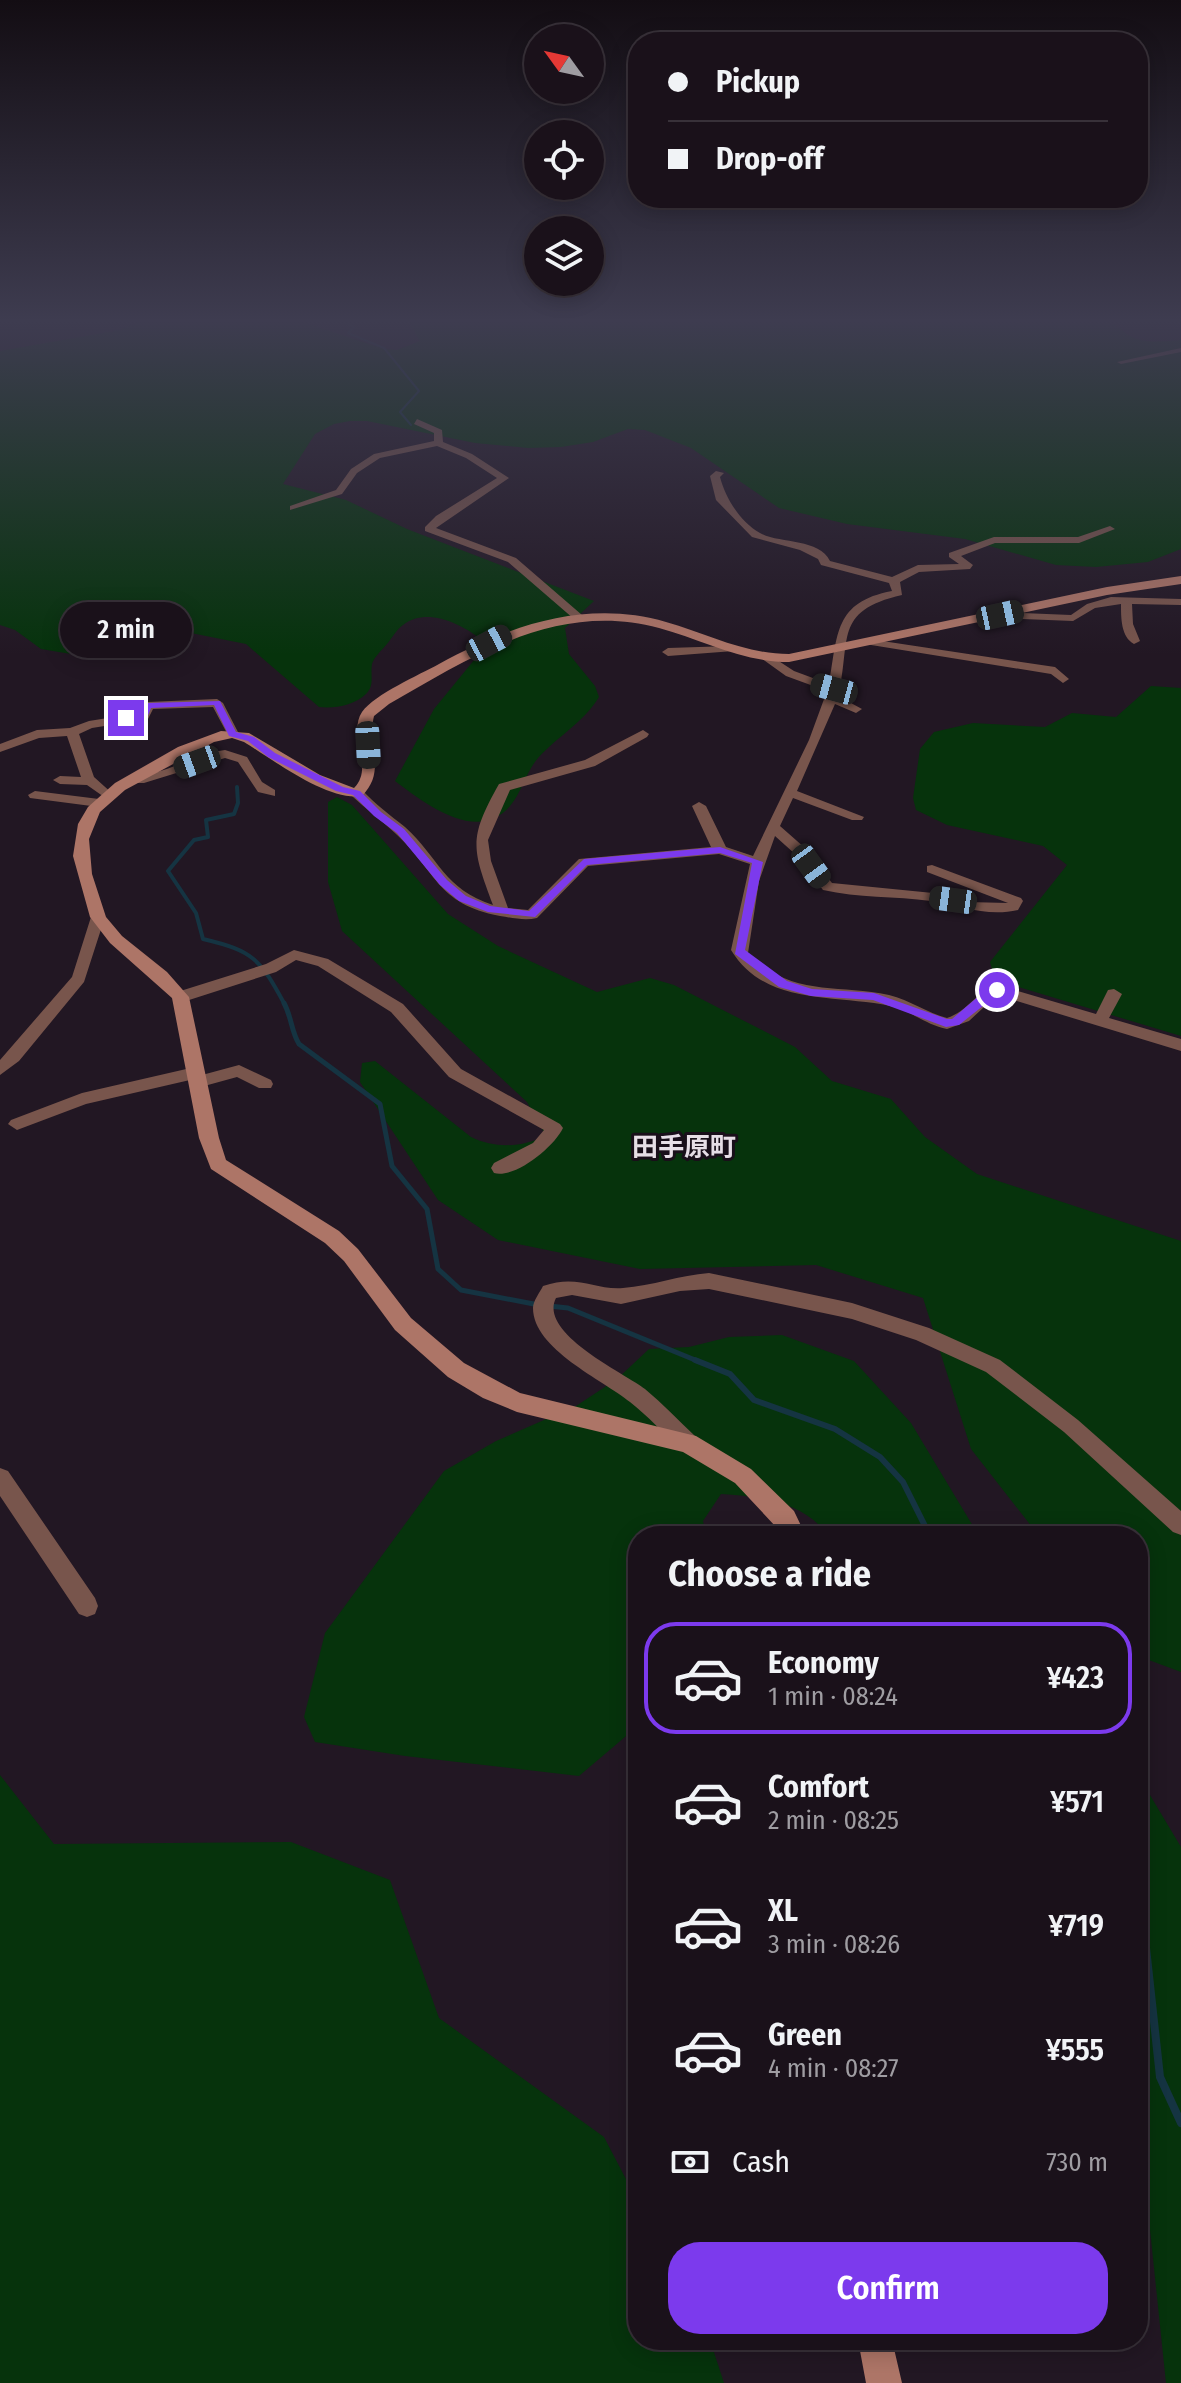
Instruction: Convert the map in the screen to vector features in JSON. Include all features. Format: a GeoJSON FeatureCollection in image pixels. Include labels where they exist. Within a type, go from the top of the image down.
{"type":"FeatureCollection","features":[{"type":"Feature","properties":{"kind":"street"},"geometry":{"type":"LineString","coordinates":[[438,443],[439,433]]}},
{"type":"Feature","properties":{"kind":"street"},"geometry":{"type":"LineString","coordinates":[[294,508],[339,492],[354,471],[377,456],[438,443],[469,456],[504,478],[440,518],[429,529],[512,560],[578,617]]}},
{"type":"Feature","properties":{"kind":"street"},"geometry":{"type":"LineString","coordinates":[[719,473],[715,476],[721,500],[756,535],[804,548],[823,557],[825,563],[894,581]]}},
{"type":"Feature","properties":{"kind":"street"},"geometry":{"type":"LineString","coordinates":[[894,581],[914,571],[966,567],[968,565],[953,555],[983,543],[1079,540],[1110,529]]}},
{"type":"Feature","properties":{"kind":"street"},"geometry":{"type":"LineString","coordinates":[[357,793],[366,785],[370,774],[365,720],[374,708],[504,635],[539,623],[578,617],[639,620],[684,648],[730,649],[767,658],[789,658],[1107,591],[1181,580]]}},
{"type":"Feature","properties":{"kind":"street"},"geometry":{"type":"LineString","coordinates":[[894,581],[898,593],[866,602],[851,614],[840,647],[833,693],[806,764],[757,862],[740,954],[783,984],[811,992],[874,996],[946,1023],[955,1022],[997,990],[1181,1045]]}},
{"type":"Feature","properties":{"kind":"street"},"geometry":{"type":"LineString","coordinates":[[850,598],[866,602]]}},
{"type":"Feature","properties":{"kind":"street"},"geometry":{"type":"LineString","coordinates":[[1000,615],[1073,618],[1091,606],[1126,600],[1181,602]]}},
{"type":"Feature","properties":{"kind":"street"},"geometry":{"type":"LineString","coordinates":[[1126,600],[1127,624],[1134,641]]}},
{"type":"Feature","properties":{"kind":"street"},"geometry":{"type":"LineString","coordinates":[[869,642],[1055,671],[1063,679]]}},
{"type":"Feature","properties":{"kind":"street"},"geometry":{"type":"LineString","coordinates":[[767,658],[775,666],[833,693],[856,709]]}},
{"type":"Feature","properties":{"kind":"street"},"geometry":{"type":"LineString","coordinates":[[0,748],[37,734],[144,716],[148,706],[217,703],[233,734]]}},
{"type":"Feature","properties":{"kind":"street"},"geometry":{"type":"LineString","coordinates":[[21,726],[37,734]]}},
{"type":"Feature","properties":{"kind":"street"},"geometry":{"type":"LineString","coordinates":[[74,727],[90,781],[103,799]]}},
{"type":"Feature","properties":{"kind":"street"},"geometry":{"type":"LineString","coordinates":[[688,1443],[517,1402],[491,1391],[456,1370],[403,1324],[351,1255],[332,1237],[218,1164],[180,997],[169,981],[134,955],[98,917],[83,880],[79,852],[82,831],[103,799],[132,779],[210,739],[233,734],[251,739],[271,755],[339,789],[357,793],[401,831],[443,882],[462,899],[502,911],[532,915],[584,862],[720,850],[757,862]]}},
{"type":"Feature","properties":{"kind":"street"},"geometry":{"type":"LineString","coordinates":[[502,911],[484,861],[481,840],[504,787],[590,763],[643,734]]}},
{"type":"Feature","properties":{"kind":"street"},"geometry":{"type":"LineString","coordinates":[[132,779],[156,776],[214,756],[230,755],[244,761],[257,787],[270,793]]}},
{"type":"Feature","properties":{"kind":"street"},"geometry":{"type":"LineString","coordinates":[[60,780],[90,781]]}},
{"type":"Feature","properties":{"kind":"street"},"geometry":{"type":"LineString","coordinates":[[791,793],[857,817]]}},
{"type":"Feature","properties":{"kind":"street"},"geometry":{"type":"LineString","coordinates":[[35,795],[103,799]]}},
{"type":"Feature","properties":{"kind":"street"},"geometry":{"type":"LineString","coordinates":[[699,806],[720,850]]}},
{"type":"Feature","properties":{"kind":"street"},"geometry":{"type":"LineString","coordinates":[[774,828],[800,851],[828,887],[933,897],[967,906],[997,909],[1013,907],[1016,901],[932,869]]}},
{"type":"Feature","properties":{"kind":"street"},"geometry":{"type":"LineString","coordinates":[[0,1069],[79,978],[98,917]]}},
{"type":"Feature","properties":{"kind":"street"},"geometry":{"type":"LineString","coordinates":[[180,997],[264,970],[289,956],[303,955],[344,973],[397,1008],[455,1073],[554,1128],[542,1145],[500,1168]]}},
{"type":"Feature","properties":{"kind":"street"},"geometry":{"type":"LineString","coordinates":[[1100,1021],[1114,994]]}},
{"type":"Feature","properties":{"kind":"street"},"geometry":{"type":"LineString","coordinates":[[17,1124],[82,1099],[196,1077],[239,1071],[265,1084]]}},
{"type":"Feature","properties":{"kind":"street"},"geometry":{"type":"LineString","coordinates":[[789,1526],[743,1476],[688,1443],[635,1393],[577,1356],[557,1338],[546,1321],[543,1304],[556,1288],[621,1296],[680,1283],[709,1281],[852,1311],[893,1324],[993,1366],[1071,1426],[1181,1525]]}},
{"type":"Feature","properties":{"kind":"street"},"geometry":{"type":"LineString","coordinates":[[0,1478],[87,1606]]}},
{"type":"Feature","properties":{"kind":"street"},"geometry":{"type":"LineString","coordinates":[[877,2350],[884,2383]]}},
{"type":"Feature","properties":{"kind":"green space"},"geometry":{"type":"Polygon","coordinates":[[[0,433],[317,433],[283,484],[346,500],[407,529],[594,601],[565,628],[569,654],[595,686],[599,697],[586,714],[538,758],[510,806],[497,817],[482,822],[466,821],[435,808],[395,781],[434,709],[479,654],[478,637],[452,622],[422,617],[403,625],[373,661],[369,691],[361,698],[338,707],[319,707],[246,644],[186,632],[166,633],[71,654],[41,649],[15,630],[0,625],[0,433]]]}},
{"type":"Feature","properties":{"kind":"green space"},"geometry":{"type":"Polygon","coordinates":[[[427,433],[617,433],[593,442],[561,447],[528,448],[475,443],[427,433]]]}},
{"type":"Feature","properties":{"kind":"green space"},"geometry":{"type":"Polygon","coordinates":[[[653,433],[1181,433],[1181,549],[1148,562],[1096,567],[1056,565],[965,539],[847,524],[779,508],[691,448],[653,433]]]}},
{"type":"Feature","properties":{"kind":"green space"},"geometry":{"type":"Polygon","coordinates":[[[1151,686],[1181,688],[1181,1036],[995,980],[990,962],[1067,865],[1043,846],[947,825],[916,810],[913,798],[920,749],[934,732],[973,723],[1045,727],[1072,713],[1116,717],[1151,686]]]}},
{"type":"Feature","properties":{"kind":"green space"},"geometry":{"type":"Polygon","coordinates":[[[337,797],[352,805],[448,914],[498,946],[597,992],[650,978],[674,985],[795,1047],[832,1081],[891,1099],[925,1137],[977,1174],[1181,1241],[1181,1672],[1148,1660],[1148,1526],[1031,1526],[971,1449],[923,1298],[816,1265],[640,1269],[498,1240],[438,1200],[360,1082],[362,1063],[375,1061],[480,1141],[509,1145],[546,1136],[527,1102],[342,931],[328,882],[328,802],[337,797]]]}},
{"type":"Feature","properties":{"kind":"green space"},"geometry":{"type":"Polygon","coordinates":[[[782,1335],[854,1361],[911,1423],[973,1526],[820,1526],[807,1515],[781,1503],[721,1494],[703,1521],[704,1526],[628,1526],[628,1734],[579,1776],[315,1742],[304,1717],[325,1633],[444,1471],[496,1441],[576,1406],[617,1379],[649,1349],[689,1347],[729,1337],[782,1335]]]}},
{"type":"Feature","properties":{"kind":"green space"},"geometry":{"type":"Polygon","coordinates":[[[0,1775],[54,1844],[291,1842],[390,1880],[439,2018],[604,2137],[628,2183],[628,2350],[713,2350],[724,2383],[0,2383],[0,1775]]]}},
{"type":"Feature","properties":{"kind":"green space"},"geometry":{"type":"Polygon","coordinates":[[[1148,1792],[1181,1847],[1181,2383],[1166,2383],[1148,2211],[1148,1792]]]}},
{"type":"Feature","properties":{"kind":"waterway"},"geometry":{"type":"LineString","coordinates":[[237,787],[238,803],[234,814],[206,820],[208,837],[194,840],[168,871],[196,913],[203,939],[234,948],[254,959],[285,1004]]}},
{"type":"Feature","properties":{"kind":"waterway"},"geometry":{"type":"LineString","coordinates":[[285,1004],[299,1044],[380,1104],[392,1166],[427,1209],[438,1269],[461,1290],[539,1305]]}},
{"type":"Feature","properties":{"kind":"waterway"},"geometry":{"type":"LineString","coordinates":[[549,1306],[568,1308],[700,1362]]}},
{"type":"Feature","properties":{"kind":"waterway"},"geometry":{"type":"LineString","coordinates":[[695,1360],[700,1362]]}},
{"type":"Feature","properties":{"kind":"waterway"},"geometry":{"type":"LineString","coordinates":[[700,1362],[730,1374],[754,1400],[835,1429],[880,1457],[903,1482],[925,1526]]}},
{"type":"Feature","properties":{"kind":"waterway"},"geometry":{"type":"LineString","coordinates":[[1148,1966],[1160,2077],[1181,2123]]}},
{"type":"Feature","properties":{"kind":"district","name":"田手原町"},"geometry":{"type":"Point","coordinates":[684,1147]}},
{"type":"Feature","properties":{"kind":"route"},"geometry":{"type":"LineString","coordinates":[[126,718],[144,716],[148,706],[217,703],[233,734],[251,739],[271,755],[339,789],[357,793],[401,831],[443,882],[462,899],[488,909],[532,915],[584,862],[720,850],[757,862],[739,950],[740,954],[783,984],[811,992],[874,996],[946,1023],[955,1022],[997,990]]}}]}
